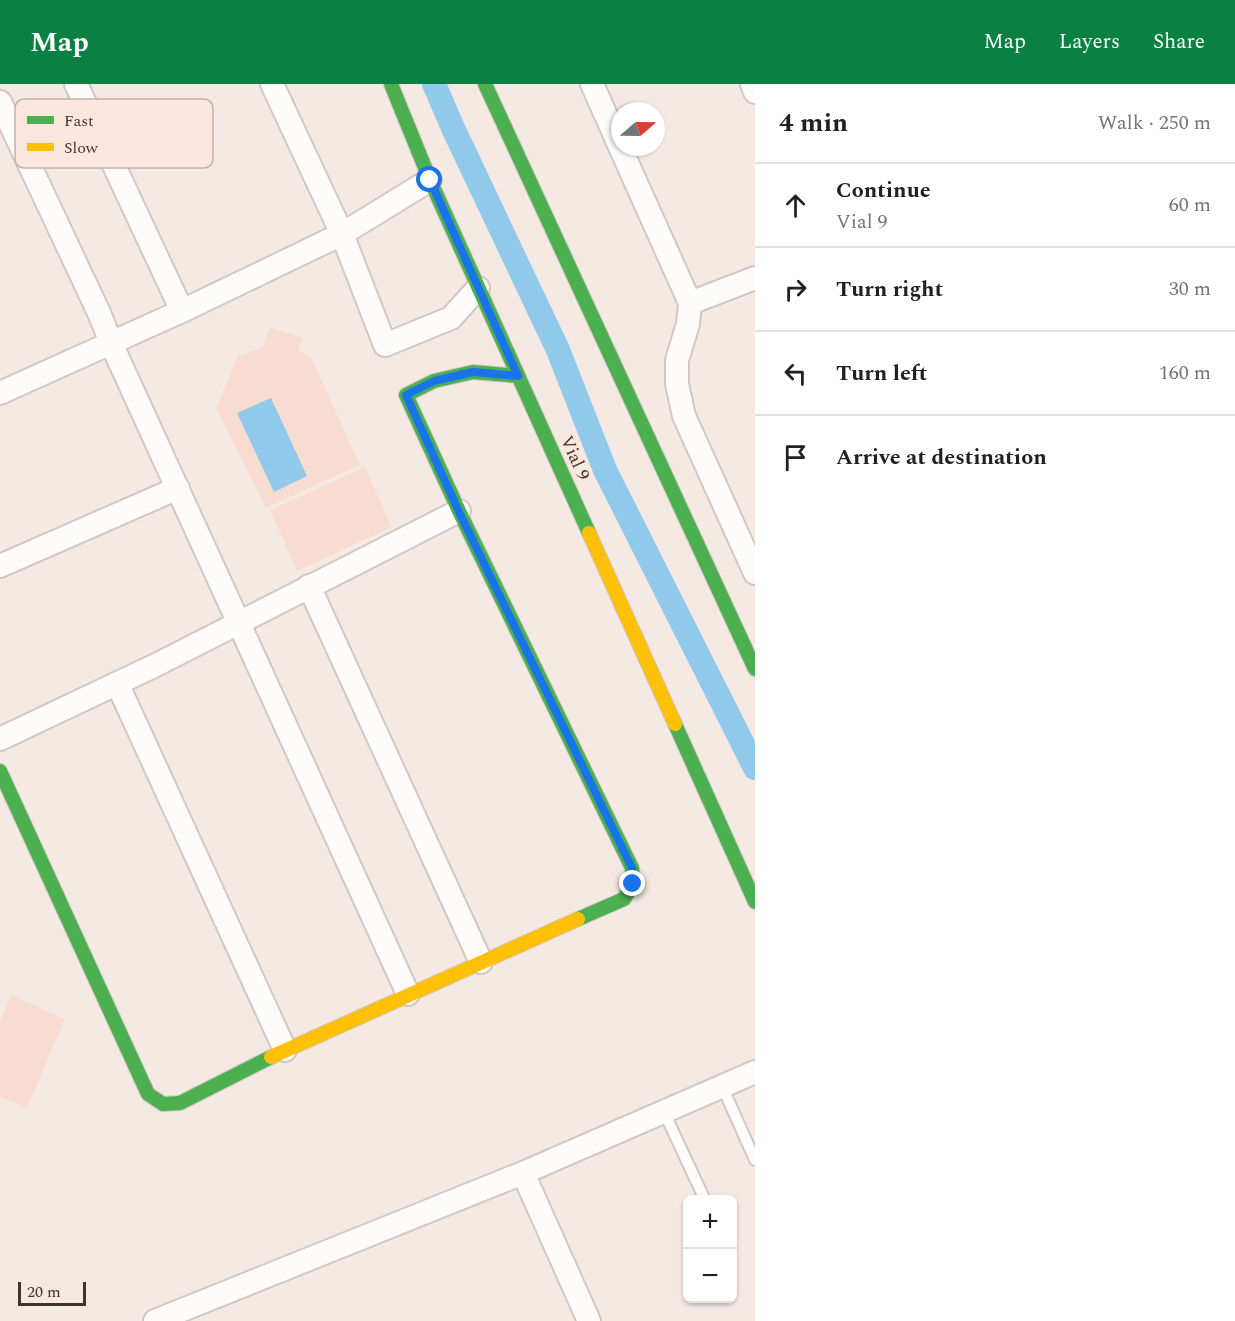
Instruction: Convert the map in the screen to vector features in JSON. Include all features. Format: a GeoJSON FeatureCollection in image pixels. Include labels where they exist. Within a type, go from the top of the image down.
{"type":"FeatureCollection","features":[{"type":"Feature","properties":{"kind":"street"},"geometry":{"type":"LineString","coordinates":[[76,84],[83,99]]}},
{"type":"Feature","properties":{"kind":"street"},"geometry":{"type":"LineString","coordinates":[[272,84],[342,234],[385,345],[451,318],[478,288]]}},
{"type":"Feature","properties":{"kind":"street","name":"Vial 9"},"geometry":{"type":"LineString","coordinates":[[391,84],[478,288],[755,902]]}},
{"type":"Feature","properties":{"kind":"street"},"geometry":{"type":"LineString","coordinates":[[485,84],[755,669]]}},
{"type":"Feature","properties":{"kind":"street"},"geometry":{"type":"LineString","coordinates":[[592,84],[611,127]]}},
{"type":"Feature","properties":{"kind":"street"},"geometry":{"type":"LineString","coordinates":[[752,84],[755,92]]}},
{"type":"Feature","properties":{"kind":"street"},"geometry":{"type":"LineString","coordinates":[[0,102],[15,134]]}},
{"type":"Feature","properties":{"kind":"street"},"geometry":{"type":"LineString","coordinates":[[624,156],[690,303],[688,324],[677,360],[677,384],[684,416],[755,573]]}},
{"type":"Feature","properties":{"kind":"street"},"geometry":{"type":"LineString","coordinates":[[31,168],[240,621],[408,994]]}},
{"type":"Feature","properties":{"kind":"street"},"geometry":{"type":"LineString","coordinates":[[115,168],[182,311]]}},
{"type":"Feature","properties":{"kind":"street"},"geometry":{"type":"LineString","coordinates":[[0,393],[182,311],[342,234],[430,180]]}},
{"type":"Feature","properties":{"kind":"street"},"geometry":{"type":"LineString","coordinates":[[690,303],[755,278]]}},
{"type":"Feature","properties":{"kind":"street"},"geometry":{"type":"LineString","coordinates":[[0,771],[148,1094],[163,1104],[180,1103],[285,1050],[624,899],[633,884],[632,868],[459,512],[406,395],[434,381],[473,372],[518,376]]}},
{"type":"Feature","properties":{"kind":"street"},"geometry":{"type":"LineString","coordinates":[[0,567],[178,488]]}},
{"type":"Feature","properties":{"kind":"street"},"geometry":{"type":"LineString","coordinates":[[0,739],[459,512]]}},
{"type":"Feature","properties":{"kind":"street"},"geometry":{"type":"LineString","coordinates":[[309,586],[481,962]]}},
{"type":"Feature","properties":{"kind":"street"},"geometry":{"type":"LineString","coordinates":[[117,683],[285,1050]]}},
{"type":"Feature","properties":{"kind":"street"},"geometry":{"type":"LineString","coordinates":[[155,1321],[523,1173],[755,1072]]}},
{"type":"Feature","properties":{"kind":"street"},"geometry":{"type":"LineString","coordinates":[[523,1173],[588,1321]]}},
{"type":"Feature","properties":{"kind":"lane"},"geometry":{"type":"LineString","coordinates":[[722,1086],[755,1160]]}},
{"type":"Feature","properties":{"kind":"lane"},"geometry":{"type":"LineString","coordinates":[[664,1112],[703,1195]]}},
{"type":"Feature","properties":{"kind":"shaded area"},"geometry":{"type":"Polygon","coordinates":[[[270,327],[303,338],[298,350],[311,357],[360,465],[266,508],[216,408],[238,356],[262,348],[270,327]]]}},
{"type":"Feature","properties":{"kind":"shaded area"},"geometry":{"type":"Polygon","coordinates":[[[365,467],[392,527],[297,571],[270,510],[365,467]]]}},
{"type":"Feature","properties":{"kind":"shaded area"},"geometry":{"type":"Polygon","coordinates":[[[11,995],[65,1019],[27,1108],[0,1096],[0,1021],[11,995]]]}},
{"type":"Feature","properties":{"kind":"water"},"geometry":{"type":"Polygon","coordinates":[[[271,398],[307,476],[274,492],[237,413],[271,398]]]}},
{"type":"Feature","properties":{"kind":"waterway"},"geometry":{"type":"LineString","coordinates":[[434,84],[558,350],[605,470],[755,768]]}},
{"type":"Feature","properties":{"kind":"traffic: fast"},"geometry":{"type":"LineString","coordinates":[[391,84],[430,180],[589,533]]}},
{"type":"Feature","properties":{"kind":"traffic: fast"},"geometry":{"type":"LineString","coordinates":[[485,84],[755,669]]}},
{"type":"Feature","properties":{"kind":"traffic: fast"},"geometry":{"type":"LineString","coordinates":[[518,376],[473,372],[434,381],[406,395],[459,511],[632,868],[633,884],[624,899],[578,919]]}},
{"type":"Feature","properties":{"kind":"traffic: fast"},"geometry":{"type":"LineString","coordinates":[[675,724],[755,902]]}},
{"type":"Feature","properties":{"kind":"traffic: fast"},"geometry":{"type":"LineString","coordinates":[[0,771],[148,1094],[163,1104],[180,1103],[271,1057]]}},
{"type":"Feature","properties":{"kind":"traffic: slow"},"geometry":{"type":"LineString","coordinates":[[589,533],[675,724]]}},
{"type":"Feature","properties":{"kind":"traffic: slow"},"geometry":{"type":"LineString","coordinates":[[271,1057],[578,919]]}},
{"type":"Feature","properties":{"kind":"route"},"geometry":{"type":"LineString","coordinates":[[430,180],[518,376],[473,372],[429,382],[406,395],[459,512],[632,868],[633,884]]}}]}
